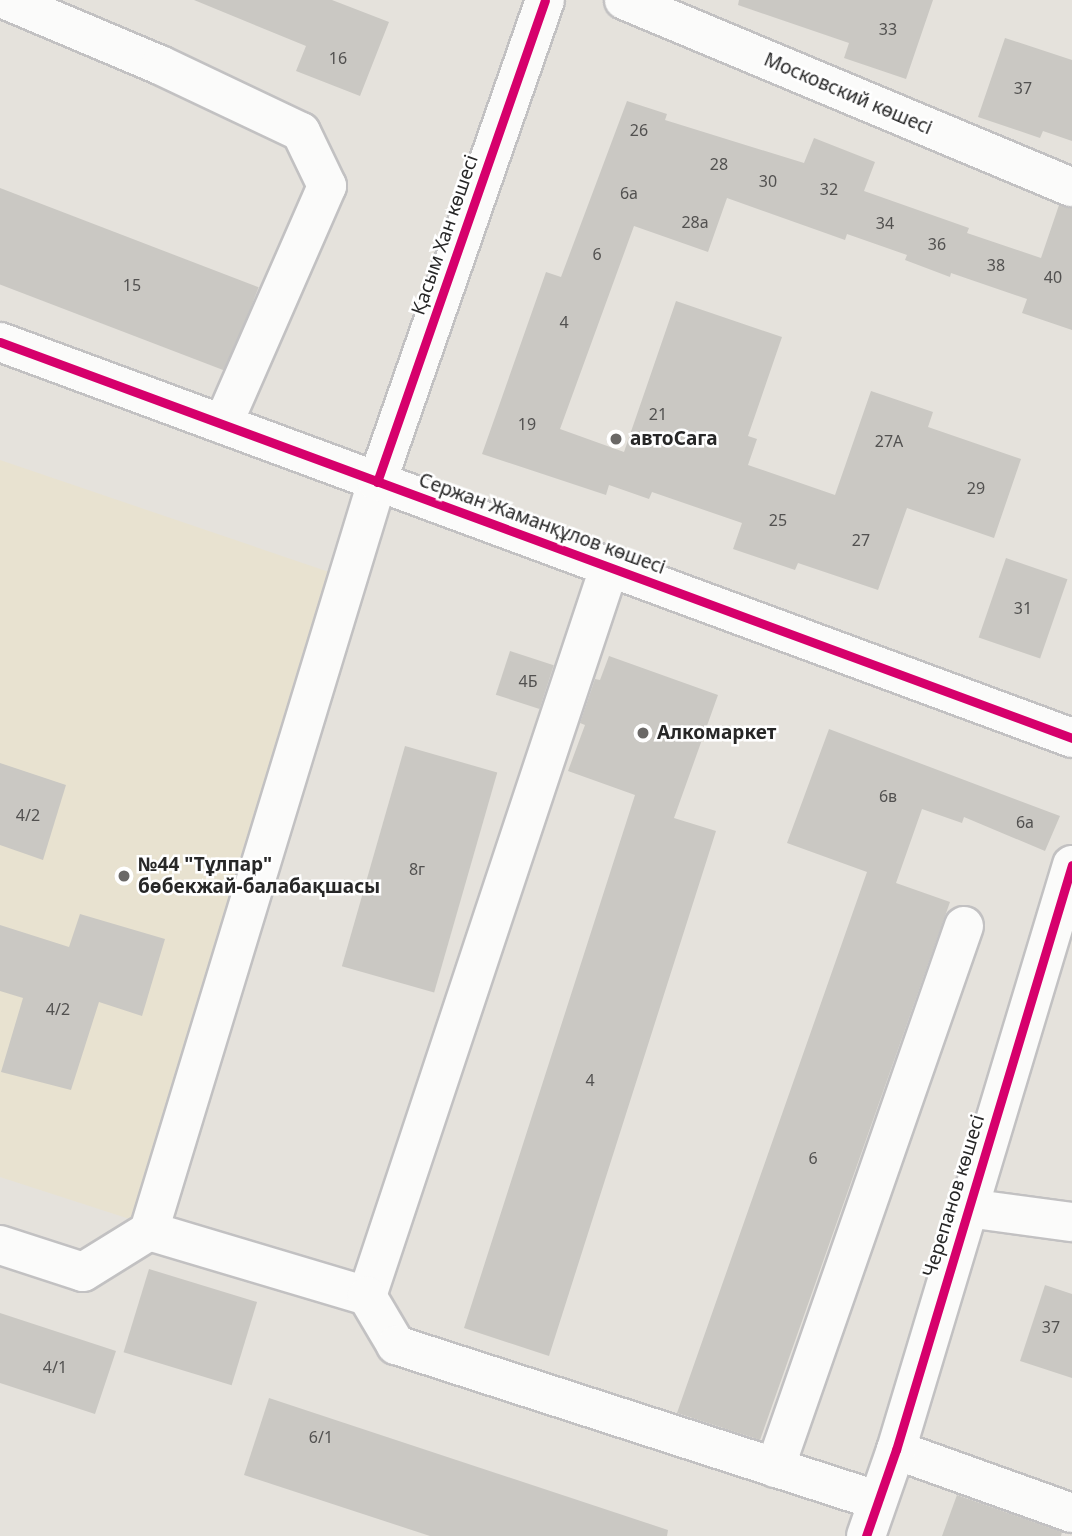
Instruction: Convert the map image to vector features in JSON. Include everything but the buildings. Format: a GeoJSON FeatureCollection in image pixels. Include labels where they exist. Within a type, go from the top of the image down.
{"type":"FeatureCollection","features":[{"type":"Feature","properties":{"kind":"street"},"geometry":{"type":"LineString","coordinates":[[6,0],[160,65],[301,132],[327,186],[223,424]]}},
{"type":"Feature","properties":{"kind":"street","name":"Қасым Хан көшесі"},"geometry":{"type":"LineString","coordinates":[[149,1231],[377,482],[545,0]]}},
{"type":"Feature","properties":{"kind":"street","name":"Московский көшесі"},"geometry":{"type":"LineString","coordinates":[[624,0],[1072,187]]}},
{"type":"Feature","properties":{"kind":"street","name":"Сержан Жаманқұлов көшесі"},"geometry":{"type":"LineString","coordinates":[[0,342],[1072,738]]}},
{"type":"Feature","properties":{"kind":"street"},"geometry":{"type":"LineString","coordinates":[[367,1296],[609,568]]}},
{"type":"Feature","properties":{"kind":"street","name":"Черепанов көшесі"},"geometry":{"type":"LineString","coordinates":[[866,1536],[876,1500],[896,1450],[1072,865]]}},
{"type":"Feature","properties":{"kind":"street"},"geometry":{"type":"LineString","coordinates":[[775,1468],[964,926]]}},
{"type":"Feature","properties":{"kind":"street"},"geometry":{"type":"LineString","coordinates":[[968,1208],[1072,1222]]}},
{"type":"Feature","properties":{"kind":"street"},"geometry":{"type":"LineString","coordinates":[[0,1245],[83,1272],[149,1231],[367,1296],[396,1345],[876,1500]]}},
{"type":"Feature","properties":{"kind":"street"},"geometry":{"type":"LineString","coordinates":[[896,1450],[1072,1513]]}},
{"type":"Feature","properties":{"kind":"shaded area","name":"№44 \"Тұлпар\" бөбекжай-балабақшасы"},"geometry":{"type":"Polygon","coordinates":[[[0,460],[338,575],[142,1223],[0,1177],[0,460]]]}},
{"type":"Feature","properties":{"kind":"cycle path"},"geometry":{"type":"LineString","coordinates":[[377,482],[545,0]]}},
{"type":"Feature","properties":{"kind":"cycle path"},"geometry":{"type":"LineString","coordinates":[[0,342],[1072,738]]}},
{"type":"Feature","properties":{"kind":"cycle path"},"geometry":{"type":"LineString","coordinates":[[866,1536],[896,1450],[1072,865]]}},
{"type":"Feature","properties":{"kind":"place","name":"автоСага"},"geometry":{"type":"Point","coordinates":[616,439]}},
{"type":"Feature","properties":{"kind":"place","name":"Алкомаркет"},"geometry":{"type":"Point","coordinates":[643,733]}},
{"type":"Feature","properties":{"kind":"place","name":"№44 \"Тұлпар\" бөбекжай-балабақшасы"},"geometry":{"type":"Point","coordinates":[124,876]}}]}
